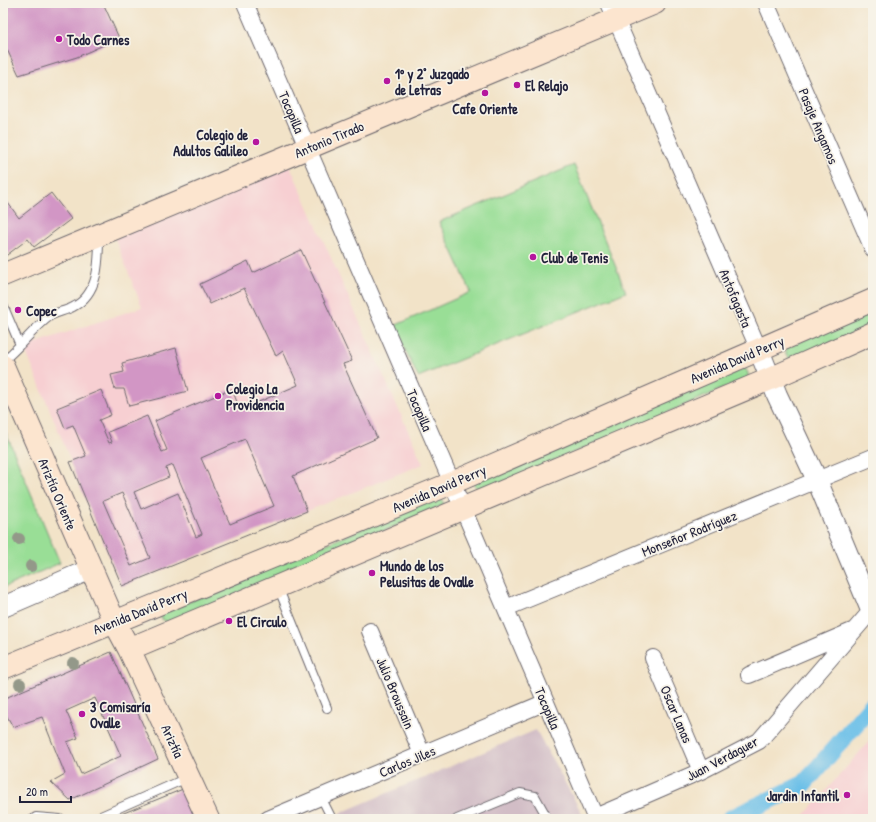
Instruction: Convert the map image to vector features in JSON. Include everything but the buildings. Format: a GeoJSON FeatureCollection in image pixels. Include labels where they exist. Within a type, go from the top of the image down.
{"type":"FeatureCollection","features":[{"type":"Feature","properties":{"kind":"main road","name":"Antonio Tirado"},"geometry":{"type":"LineString","coordinates":[[3,275],[307,148],[612,11],[656,3]]}},
{"type":"Feature","properties":{"kind":"main road","name":"Avenida David Perry"},"geometry":{"type":"LineString","coordinates":[[3,668],[452,483],[873,300]]}},
{"type":"Feature","properties":{"kind":"main road","name":"Avenida David Perry"},"geometry":{"type":"LineString","coordinates":[[129,649],[770,379],[873,333]]}},
{"type":"Feature","properties":{"kind":"main road","name":"Ariztía Oriente"},"geometry":{"type":"LineString","coordinates":[[3,366],[114,621]]}},
{"type":"Feature","properties":{"kind":"main road","name":"Ariztía"},"geometry":{"type":"LineString","coordinates":[[114,621],[129,649],[208,819]]}},
{"type":"Feature","properties":{"kind":"street","name":"Tocopilla"},"geometry":{"type":"LineString","coordinates":[[245,3],[506,608],[594,818]]}},
{"type":"Feature","properties":{"kind":"street","name":"Pasaje Angamos"},"geometry":{"type":"LineString","coordinates":[[766,3],[873,249]]}},
{"type":"Feature","properties":{"kind":"street","name":"Antofagasta"},"geometry":{"type":"LineString","coordinates":[[612,11],[759,350],[770,379],[817,480],[872,613]]}},
{"type":"Feature","properties":{"kind":"street","name":"Monseñor Rodríguez"},"geometry":{"type":"LineString","coordinates":[[506,608],[873,457]]}},
{"type":"Feature","properties":{"kind":"street"},"geometry":{"type":"LineString","coordinates":[[3,607],[91,569]]}},
{"type":"Feature","properties":{"kind":"street","name":"Juan Verdaguer"},"geometry":{"type":"LineString","coordinates":[[594,818],[701,771],[759,741],[872,613]]}},
{"type":"Feature","properties":{"kind":"street"},"geometry":{"type":"LineString","coordinates":[[749,675],[856,630]]}},
{"type":"Feature","properties":{"kind":"street","name":"Julio Broussain"},"geometry":{"type":"LineString","coordinates":[[370,631],[422,754]]}},
{"type":"Feature","properties":{"kind":"street","name":"Oscar Lanas"},"geometry":{"type":"LineString","coordinates":[[653,658],[701,771]]}},
{"type":"Feature","properties":{"kind":"street","name":"Carlos Jiles"},"geometry":{"type":"LineString","coordinates":[[268,819],[546,702]]}},
{"type":"Feature","properties":{"kind":"lane"},"geometry":{"type":"LineString","coordinates":[[3,360],[14,352],[51,315],[73,307],[86,296],[95,280],[99,264],[100,235]]}},
{"type":"Feature","properties":{"kind":"lane"},"geometry":{"type":"LineString","coordinates":[[3,305],[20,345]]}},
{"type":"Feature","properties":{"kind":"lane"},"geometry":{"type":"LineString","coordinates":[[278,587],[327,708]]}},
{"type":"Feature","properties":{"kind":"lane"},"geometry":{"type":"LineString","coordinates":[[94,819],[189,777]]}},
{"type":"Feature","properties":{"kind":"lane"},"geometry":{"type":"LineString","coordinates":[[457,819],[520,793],[535,796],[548,819]]}},
{"type":"Feature","properties":{"kind":"lane"},"geometry":{"type":"LineString","coordinates":[[321,797],[332,819]]}},
{"type":"Feature","properties":{"kind":"lane"},"geometry":{"type":"LineString","coordinates":[[33,819],[60,819]]}},
{"type":"Feature","properties":{"kind":"shaded area","name":"Colegio La Providencia"},"geometry":{"type":"Polygon","coordinates":[[[290,166],[423,464],[122,586],[24,347],[142,307],[114,236],[290,166]]]}},
{"type":"Feature","properties":{"kind":"shaded area"},"geometry":{"type":"Polygon","coordinates":[[[536,730],[585,819],[326,819],[536,730]]]}},
{"type":"Feature","properties":{"kind":"shaded area","name":"Jardin Infantil"},"geometry":{"type":"Polygon","coordinates":[[[873,737],[873,816],[865,819],[801,819],[873,737]]]}},
{"type":"Feature","properties":{"kind":"green space","name":"Club de Tenis"},"geometry":{"type":"Polygon","coordinates":[[[574,165],[626,292],[418,377],[394,326],[471,292],[439,222],[574,165]]]}},
{"type":"Feature","properties":{"kind":"green space"},"geometry":{"type":"Polygon","coordinates":[[[873,309],[873,326],[790,359],[786,354],[786,348],[873,309]]]}},
{"type":"Feature","properties":{"kind":"green space"},"geometry":{"type":"Polygon","coordinates":[[[745,368],[748,373],[748,378],[481,492],[472,483],[745,368]]]}},
{"type":"Feature","properties":{"kind":"green space"},"geometry":{"type":"Polygon","coordinates":[[[3,426],[60,563],[3,588],[3,426]]]}},
{"type":"Feature","properties":{"kind":"green space"},"geometry":{"type":"Polygon","coordinates":[[[438,497],[442,500],[444,505],[169,623],[160,618],[160,614],[438,497]]]}},
{"type":"Feature","properties":{"kind":"waterway"},"geometry":{"type":"LineString","coordinates":[[730,819],[804,784],[872,705]]}},
{"type":"Feature","properties":{"kind":"place","name":"Todo Carnes"},"geometry":{"type":"Point","coordinates":[59,39]}},
{"type":"Feature","properties":{"kind":"place","name":"1º y 2° Juzgado de Letras"},"geometry":{"type":"Point","coordinates":[387,81]}},
{"type":"Feature","properties":{"kind":"place","name":"El Relajo"},"geometry":{"type":"Point","coordinates":[517,85]}},
{"type":"Feature","properties":{"kind":"place","name":"Cafe Oriente"},"geometry":{"type":"Point","coordinates":[485,93]}},
{"type":"Feature","properties":{"kind":"place","name":"Colegio de Adultos Galileo"},"geometry":{"type":"Point","coordinates":[256,142]}},
{"type":"Feature","properties":{"kind":"place","name":"Club de Tenis"},"geometry":{"type":"Point","coordinates":[533,257]}},
{"type":"Feature","properties":{"kind":"place","name":"Copec"},"geometry":{"type":"Point","coordinates":[18,310]}},
{"type":"Feature","properties":{"kind":"place","name":"Colegio La Providencia"},"geometry":{"type":"Point","coordinates":[218,396]}},
{"type":"Feature","properties":{"kind":"place","name":"Mundo de los Pelusitas de Ovalle"},"geometry":{"type":"Point","coordinates":[372,573]}},
{"type":"Feature","properties":{"kind":"place","name":"El Circulo"},"geometry":{"type":"Point","coordinates":[229,621]}},
{"type":"Feature","properties":{"kind":"place","name":"3 Comisaría Ovalle"},"geometry":{"type":"Point","coordinates":[82,714]}},
{"type":"Feature","properties":{"kind":"place","name":"Jardin Infantil"},"geometry":{"type":"Point","coordinates":[847,795]}}]}
